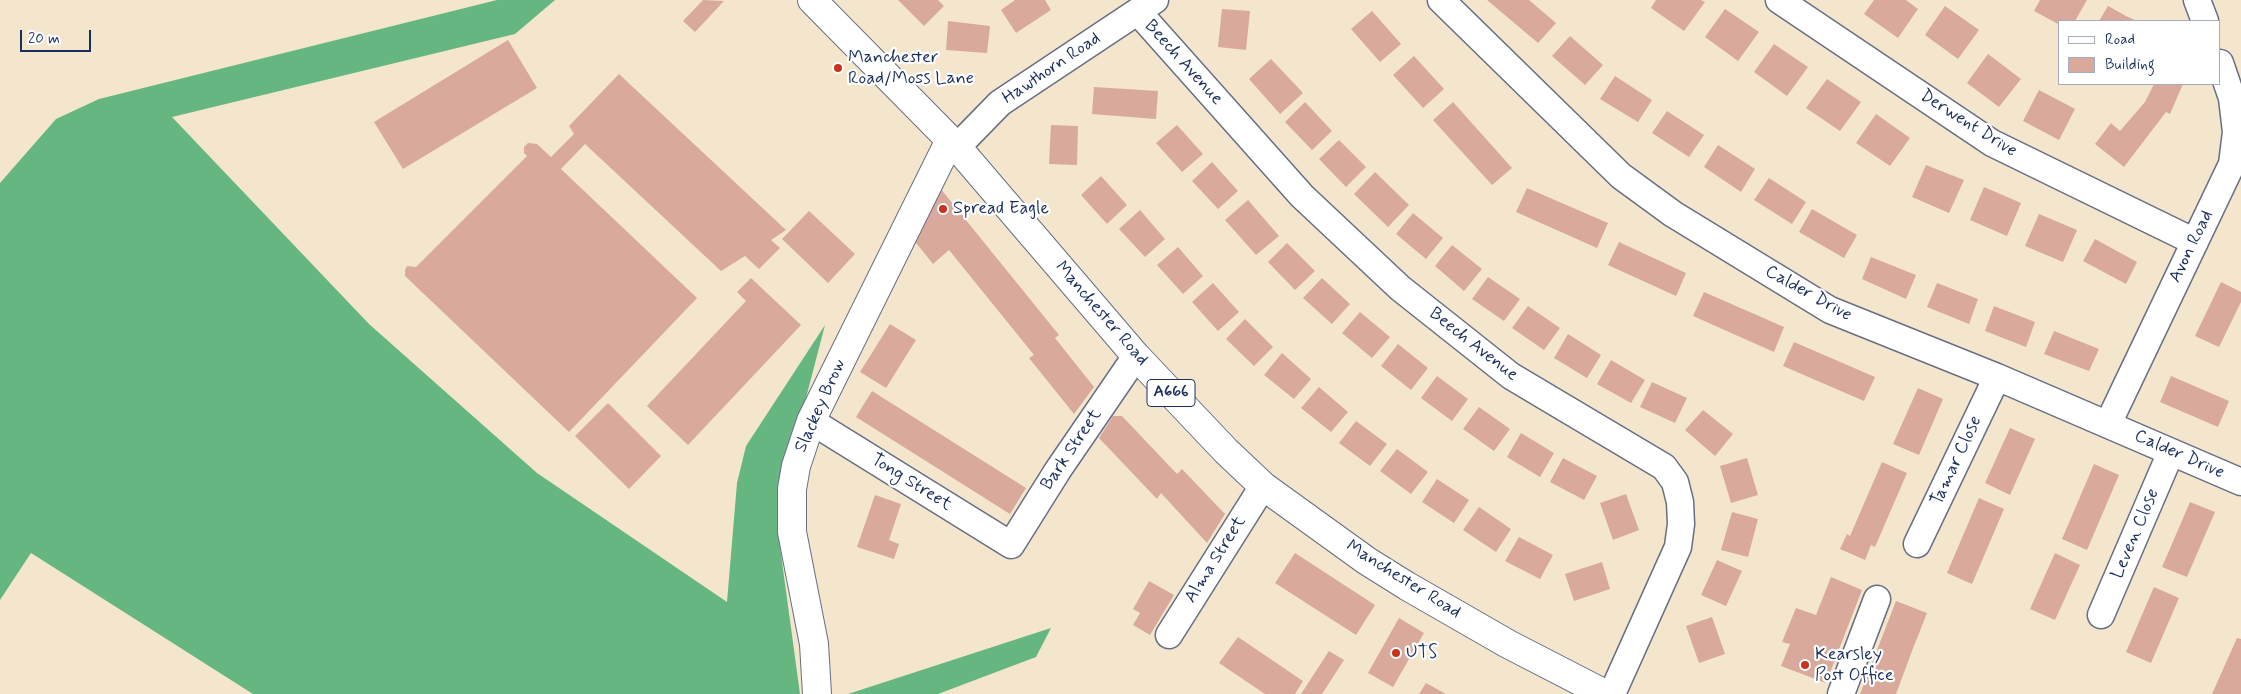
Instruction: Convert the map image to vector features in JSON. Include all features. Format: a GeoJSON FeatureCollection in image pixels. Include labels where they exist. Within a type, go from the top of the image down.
{"type":"FeatureCollection","features":[{"type":"Feature","properties":{"kind":"main road","name":"Manchester Road"},"geometry":{"type":"LineString","coordinates":[[812,0],[954,143],[1136,356],[1263,486],[1367,562],[1508,644],[1605,694]]}},
{"type":"Feature","properties":{"kind":"main road","name":"Slackey Brow"},"geometry":{"type":"LineString","coordinates":[[817,694],[814,644],[796,551],[791,512],[796,466],[811,421],[954,143]]}},
{"type":"Feature","properties":{"kind":"street","name":"Calder Drive"},"geometry":{"type":"LineString","coordinates":[[1441,0],[1621,176],[1673,214],[1830,310],[1997,377],[2241,482]]}},
{"type":"Feature","properties":{"kind":"street","name":"Derwent Drive"},"geometry":{"type":"LineString","coordinates":[[1779,0],[1992,143],[2195,242]]}},
{"type":"Feature","properties":{"kind":"street"},"geometry":{"type":"LineString","coordinates":[[2197,0],[2206,20]]}},
{"type":"Feature","properties":{"kind":"street","name":"Hawthorn Road"},"geometry":{"type":"LineString","coordinates":[[954,143],[1000,103],[1147,6]]}},
{"type":"Feature","properties":{"kind":"street","name":"Beech Avenue"},"geometry":{"type":"LineString","coordinates":[[1147,6],[1302,196],[1400,288],[1511,376],[1664,467],[1675,482],[1680,502],[1681,524],[1678,547],[1612,694]]}},
{"type":"Feature","properties":{"kind":"street","name":"Avon Road"},"geometry":{"type":"LineString","coordinates":[[2108,424],[2232,164],[2236,132],[2232,98],[2221,65]]}},
{"type":"Feature","properties":{"kind":"street","name":"Bark Street"},"geometry":{"type":"LineString","coordinates":[[1011,545],[1058,470],[1136,356]]}},
{"type":"Feature","properties":{"kind":"street","name":"Tamar Close"},"geometry":{"type":"LineString","coordinates":[[1918,544],[1997,377]]}},
{"type":"Feature","properties":{"kind":"street","name":"Tong Street"},"geometry":{"type":"LineString","coordinates":[[811,421],[1011,545]]}},
{"type":"Feature","properties":{"kind":"street","name":"Leven Close"},"geometry":{"type":"LineString","coordinates":[[2101,616],[2171,452]]}},
{"type":"Feature","properties":{"kind":"street","name":"Alma Street"},"geometry":{"type":"LineString","coordinates":[[1168,635],[1263,486]]}},
{"type":"Feature","properties":{"kind":"street"},"geometry":{"type":"LineString","coordinates":[[1841,694],[1877,600]]}},
{"type":"Feature","properties":{"kind":"green space"},"geometry":{"type":"Polygon","coordinates":[[[497,0],[555,0],[515,34],[172,117],[369,324],[537,473],[727,602],[737,483],[746,446],[825,325],[801,417],[782,468],[778,496],[777,525],[800,694],[253,694],[31,553],[0,600],[0,183],[56,119],[99,99],[497,0]]]}},
{"type":"Feature","properties":{"kind":"green space"},"geometry":{"type":"Polygon","coordinates":[[[1051,628],[1036,657],[938,694],[848,694],[1051,628]]]}},
{"type":"Feature","properties":{"kind":"building"},"geometry":{"type":"Polygon","coordinates":[[[703,0],[724,1],[695,32],[683,21],[703,0]]]}},
{"type":"Feature","properties":{"kind":"building"},"geometry":{"type":"Polygon","coordinates":[[[898,0],[938,0],[944,6],[924,26],[898,0]]]}},
{"type":"Feature","properties":{"kind":"building"},"geometry":{"type":"Polygon","coordinates":[[[1015,0],[1045,0],[1051,10],[1016,33],[1001,10],[1015,0]]]}},
{"type":"Feature","properties":{"kind":"building"},"geometry":{"type":"Polygon","coordinates":[[[1487,0],[1529,0],[1556,23],[1538,43],[1487,0]]]}},
{"type":"Feature","properties":{"kind":"building"},"geometry":{"type":"Polygon","coordinates":[[[1656,0],[1701,0],[1705,2],[1684,31],[1651,8],[1656,0]]]}},
{"type":"Feature","properties":{"kind":"building"},"geometry":{"type":"Polygon","coordinates":[[[1874,0],[1906,0],[1918,9],[1898,38],[1864,14],[1874,0]]]}},
{"type":"Feature","properties":{"kind":"building"},"geometry":{"type":"Polygon","coordinates":[[[2040,0],[2087,0],[2076,20],[2058,20],[2058,24],[2034,11],[2040,0]]]}},
{"type":"Feature","properties":{"kind":"building"},"geometry":{"type":"Polygon","coordinates":[[[1945,6],[1979,30],[1958,59],[1925,35],[1945,6]]]}},
{"type":"Feature","properties":{"kind":"building"},"geometry":{"type":"Polygon","coordinates":[[[2108,6],[2135,20],[2100,20],[2108,6]]]}},
{"type":"Feature","properties":{"kind":"building"},"geometry":{"type":"Polygon","coordinates":[[[1222,9],[1250,11],[1246,50],[1218,47],[1222,9]]]}},
{"type":"Feature","properties":{"kind":"building"},"geometry":{"type":"Polygon","coordinates":[[[1725,9],[1759,32],[1738,61],[1705,37],[1725,9]]]}},
{"type":"Feature","properties":{"kind":"building"},"geometry":{"type":"Polygon","coordinates":[[[1372,11],[1401,44],[1380,62],[1351,29],[1372,11]]]}},
{"type":"Feature","properties":{"kind":"building"},"geometry":{"type":"Polygon","coordinates":[[[948,21],[990,26],[987,53],[946,50],[948,21]]]}},
{"type":"Feature","properties":{"kind":"building"},"geometry":{"type":"Polygon","coordinates":[[[1570,36],[1603,65],[1585,85],[1552,56],[1570,36]]]}},
{"type":"Feature","properties":{"kind":"building"},"geometry":{"type":"Polygon","coordinates":[[[508,40],[537,88],[403,169],[374,122],[508,40]]]}},
{"type":"Feature","properties":{"kind":"building"},"geometry":{"type":"Polygon","coordinates":[[[1774,44],[1808,67],[1787,96],[1754,72],[1774,44]]]}},
{"type":"Feature","properties":{"kind":"building"},"geometry":{"type":"Polygon","coordinates":[[[1988,54],[2021,79],[1999,107],[1967,83],[1988,54]]]}},
{"type":"Feature","properties":{"kind":"building"},"geometry":{"type":"Polygon","coordinates":[[[1414,56],[1444,89],[1423,108],[1393,75],[1414,56]]]}},
{"type":"Feature","properties":{"kind":"building"},"geometry":{"type":"Polygon","coordinates":[[[1271,59],[1303,93],[1280,114],[1249,79],[1271,59]]]}},
{"type":"Feature","properties":{"kind":"building"},"geometry":{"type":"Polygon","coordinates":[[[619,74],[786,230],[771,240],[780,248],[759,269],[745,256],[721,271],[585,144],[561,169],[697,298],[569,432],[405,276],[405,270],[407,266],[416,267],[527,156],[524,153],[524,147],[528,143],[537,144],[551,157],[574,134],[569,126],[619,74]]]}},
{"type":"Feature","properties":{"kind":"building"},"geometry":{"type":"Polygon","coordinates":[[[1615,76],[1652,100],[1638,122],[1600,99],[1615,76]]]}},
{"type":"Feature","properties":{"kind":"building"},"geometry":{"type":"Polygon","coordinates":[[[1827,79],[1861,102],[1840,131],[1806,108],[1827,79]]]}},
{"type":"Feature","properties":{"kind":"building"},"geometry":{"type":"Polygon","coordinates":[[[2154,85],[2183,85],[2170,114],[2166,112],[2124,167],[2095,144],[2111,123],[2120,131],[2145,102],[2154,85]]]}},
{"type":"Feature","properties":{"kind":"building"},"geometry":{"type":"Polygon","coordinates":[[[1094,87],[1158,91],[1156,119],[1092,114],[1094,87]]]}},
{"type":"Feature","properties":{"kind":"building"},"geometry":{"type":"Polygon","coordinates":[[[2039,90],[2075,109],[2059,140],[2023,121],[2039,90]]]}},
{"type":"Feature","properties":{"kind":"building"},"geometry":{"type":"Polygon","coordinates":[[[1305,102],[1332,131],[1312,150],[1285,122],[1305,102]]]}},
{"type":"Feature","properties":{"kind":"building"},"geometry":{"type":"Polygon","coordinates":[[[1453,102],[1512,168],[1492,185],[1433,120],[1453,102]]]}},
{"type":"Feature","properties":{"kind":"building"},"geometry":{"type":"Polygon","coordinates":[[[1667,111],[1704,135],[1689,157],[1652,133],[1667,111]]]}},
{"type":"Feature","properties":{"kind":"building"},"geometry":{"type":"Polygon","coordinates":[[[1876,114],[1910,138],[1890,166],[1856,143],[1876,114]]]}},
{"type":"Feature","properties":{"kind":"building"},"geometry":{"type":"Polygon","coordinates":[[[1051,125],[1078,126],[1077,165],[1049,164],[1051,125]]]}},
{"type":"Feature","properties":{"kind":"building"},"geometry":{"type":"Polygon","coordinates":[[[1177,125],[1203,154],[1182,172],[1156,143],[1177,125]]]}},
{"type":"Feature","properties":{"kind":"building"},"geometry":{"type":"Polygon","coordinates":[[[1339,140],[1366,167],[1346,187],[1319,159],[1339,140]]]}},
{"type":"Feature","properties":{"kind":"building"},"geometry":{"type":"Polygon","coordinates":[[[1718,145],[1755,169],[1741,192],[1704,167],[1718,145]]]}},
{"type":"Feature","properties":{"kind":"building"},"geometry":{"type":"Polygon","coordinates":[[[1212,162],[1238,191],[1218,209],[1192,181],[1212,162]]]}},
{"type":"Feature","properties":{"kind":"building"},"geometry":{"type":"Polygon","coordinates":[[[1926,165],[1964,180],[1949,213],[1912,197],[1926,165]]]}},
{"type":"Feature","properties":{"kind":"building"},"geometry":{"type":"Polygon","coordinates":[[[1375,172],[1409,205],[1388,227],[1354,194],[1375,172]]]}},
{"type":"Feature","properties":{"kind":"building"},"geometry":{"type":"Polygon","coordinates":[[[1101,176],[1127,205],[1107,224],[1081,195],[1101,176]]]}},
{"type":"Feature","properties":{"kind":"building"},"geometry":{"type":"Polygon","coordinates":[[[1769,178],[1806,202],[1792,224],[1754,200],[1769,178]]]}},
{"type":"Feature","properties":{"kind":"building"},"geometry":{"type":"Polygon","coordinates":[[[1984,187],[2021,203],[2007,236],[1970,220],[1984,187]]]}},
{"type":"Feature","properties":{"kind":"building"},"geometry":{"type":"Polygon","coordinates":[[[940,188],[1059,335],[1055,338],[1094,387],[1074,414],[1029,358],[1034,355],[949,250],[933,264],[913,239],[940,188]]]}},
{"type":"Feature","properties":{"kind":"building"},"geometry":{"type":"Polygon","coordinates":[[[1527,188],[1608,223],[1597,248],[1516,212],[1527,188]]]}},
{"type":"Feature","properties":{"kind":"building"},"geometry":{"type":"Polygon","coordinates":[[[1248,200],[1279,236],[1256,255],[1225,220],[1248,200]]]}},
{"type":"Feature","properties":{"kind":"building"},"geometry":{"type":"Polygon","coordinates":[[[1812,209],[1857,235],[1844,258],[1799,232],[1812,209]]]}},
{"type":"Feature","properties":{"kind":"building"},"geometry":{"type":"Polygon","coordinates":[[[1140,210],[1165,239],[1145,257],[1119,229],[1140,210]]]}},
{"type":"Feature","properties":{"kind":"building"},"geometry":{"type":"Polygon","coordinates":[[[809,211],[855,254],[828,283],[782,239],[809,211]]]}},
{"type":"Feature","properties":{"kind":"building"},"geometry":{"type":"Polygon","coordinates":[[[1413,213],[1443,238],[1426,259],[1396,234],[1413,213]]]}},
{"type":"Feature","properties":{"kind":"building"},"geometry":{"type":"Polygon","coordinates":[[[2039,214],[2077,230],[2063,262],[2025,246],[2039,214]]]}},
{"type":"Feature","properties":{"kind":"building"},"geometry":{"type":"Polygon","coordinates":[[[2095,239],[2137,262],[2126,284],[2083,261],[2095,239]]]}},
{"type":"Feature","properties":{"kind":"building"},"geometry":{"type":"Polygon","coordinates":[[[1619,242],[1686,273],[1676,296],[1608,265],[1619,242]]]}},
{"type":"Feature","properties":{"kind":"building"},"geometry":{"type":"Polygon","coordinates":[[[1287,243],[1315,271],[1295,290],[1268,262],[1287,243]]]}},
{"type":"Feature","properties":{"kind":"building"},"geometry":{"type":"Polygon","coordinates":[[[1452,245],[1482,269],[1464,291],[1435,266],[1452,245]]]}},
{"type":"Feature","properties":{"kind":"building"},"geometry":{"type":"Polygon","coordinates":[[[1178,247],[1203,276],[1183,294],[1157,265],[1178,247]]]}},
{"type":"Feature","properties":{"kind":"building"},"geometry":{"type":"Polygon","coordinates":[[[1871,257],[1916,275],[1906,299],[1862,279],[1871,257]]]}},
{"type":"Feature","properties":{"kind":"building"},"geometry":{"type":"Polygon","coordinates":[[[1488,277],[1520,299],[1504,321],[1472,299],[1488,277]]]}},
{"type":"Feature","properties":{"kind":"building"},"geometry":{"type":"Polygon","coordinates":[[[751,278],[801,325],[688,445],[647,406],[746,301],[737,292],[751,278]]]}},
{"type":"Feature","properties":{"kind":"building"},"geometry":{"type":"Polygon","coordinates":[[[1322,278],[1350,304],[1332,324],[1303,298],[1322,278]]]}},
{"type":"Feature","properties":{"kind":"building"},"geometry":{"type":"Polygon","coordinates":[[[2221,282],[2241,292],[2241,302],[2219,347],[2195,336],[2221,282]]]}},
{"type":"Feature","properties":{"kind":"building"},"geometry":{"type":"Polygon","coordinates":[[[1213,283],[1239,312],[1218,331],[1192,302],[1213,283]]]}},
{"type":"Feature","properties":{"kind":"building"},"geometry":{"type":"Polygon","coordinates":[[[1937,283],[1978,299],[1969,324],[1927,307],[1937,283]]]}},
{"type":"Feature","properties":{"kind":"building"},"geometry":{"type":"Polygon","coordinates":[[[1704,292],[1784,327],[1774,352],[1693,316],[1704,292]]]}},
{"type":"Feature","properties":{"kind":"building"},"geometry":{"type":"Polygon","coordinates":[[[1528,306],[1560,328],[1544,350],[1512,328],[1528,306]]]}},
{"type":"Feature","properties":{"kind":"building"},"geometry":{"type":"Polygon","coordinates":[[[1994,306],[2035,322],[2026,347],[1985,331],[1994,306]]]}},
{"type":"Feature","properties":{"kind":"building"},"geometry":{"type":"Polygon","coordinates":[[[1360,312],[1390,337],[1372,358],[1342,333],[1360,312]]]}},
{"type":"Feature","properties":{"kind":"building"},"geometry":{"type":"Polygon","coordinates":[[[1245,319],[1273,347],[1254,366],[1226,339],[1245,319]]]}},
{"type":"Feature","properties":{"kind":"building"},"geometry":{"type":"Polygon","coordinates":[[[890,324],[916,340],[886,388],[860,372],[890,324]]]}},
{"type":"Feature","properties":{"kind":"building"},"geometry":{"type":"Polygon","coordinates":[[[2054,331],[2099,349],[2089,371],[2044,354],[2054,331]]]}},
{"type":"Feature","properties":{"kind":"building"},"geometry":{"type":"Polygon","coordinates":[[[1568,334],[1601,355],[1587,378],[1554,358],[1568,334]]]}},
{"type":"Feature","properties":{"kind":"building"},"geometry":{"type":"Polygon","coordinates":[[[1794,342],[1875,377],[1864,401],[1783,366],[1794,342]]]}},
{"type":"Feature","properties":{"kind":"building"},"geometry":{"type":"Polygon","coordinates":[[[1398,344],[1428,368],[1411,390],[1381,366],[1398,344]]]}},
{"type":"Feature","properties":{"kind":"building"},"geometry":{"type":"Polygon","coordinates":[[[1282,353],[1311,379],[1294,399],[1264,375],[1282,353]]]}},
{"type":"Feature","properties":{"kind":"building"},"geometry":{"type":"Polygon","coordinates":[[[1611,360],[1645,380],[1631,403],[1597,384],[1611,360]]]}},
{"type":"Feature","properties":{"kind":"building"},"geometry":{"type":"Polygon","coordinates":[[[1437,376],[1468,399],[1452,421],[1421,398],[1437,376]]]}},
{"type":"Feature","properties":{"kind":"building"},"geometry":{"type":"Polygon","coordinates":[[[2171,376],[2229,401],[2218,427],[2160,402],[2171,376]]]}},
{"type":"Feature","properties":{"kind":"building"},"geometry":{"type":"Polygon","coordinates":[[[1652,382],[1687,398],[1675,423],[1640,407],[1652,382]]]}},
{"type":"Feature","properties":{"kind":"building"},"geometry":{"type":"Polygon","coordinates":[[[1319,387],[1348,412],[1331,432],[1301,408],[1319,387]]]}},
{"type":"Feature","properties":{"kind":"building"},"geometry":{"type":"Polygon","coordinates":[[[1918,388],[1943,399],[1919,455],[1893,444],[1918,388]]]}},
{"type":"Feature","properties":{"kind":"building"},"geometry":{"type":"Polygon","coordinates":[[[872,391],[1026,488],[1010,514],[856,417],[872,391]]]}},
{"type":"Feature","properties":{"kind":"building"},"geometry":{"type":"Polygon","coordinates":[[[608,403],[661,456],[629,489],[575,436],[608,403]]]}},
{"type":"Feature","properties":{"kind":"building"},"geometry":{"type":"Polygon","coordinates":[[[1479,407],[1510,429],[1494,451],[1463,429],[1479,407]]]}},
{"type":"Feature","properties":{"kind":"building"},"geometry":{"type":"Polygon","coordinates":[[[1703,410],[1733,434],[1715,456],[1685,430],[1703,410]]]}},
{"type":"Feature","properties":{"kind":"building"},"geometry":{"type":"Polygon","coordinates":[[[1113,416],[1122,416],[1177,474],[1182,469],[1225,514],[1207,543],[1161,493],[1157,499],[1099,438],[1113,416]]]}},
{"type":"Feature","properties":{"kind":"building"},"geometry":{"type":"Polygon","coordinates":[[[1356,421],[1387,444],[1370,466],[1339,443],[1356,421]]]}},
{"type":"Feature","properties":{"kind":"building"},"geometry":{"type":"Polygon","coordinates":[[[2010,428],[2035,439],[2010,495],[1985,483],[2010,428]]]}},
{"type":"Feature","properties":{"kind":"building"},"geometry":{"type":"Polygon","coordinates":[[[1521,433],[1554,453],[1540,477],[1507,457],[1521,433]]]}},
{"type":"Feature","properties":{"kind":"building"},"geometry":{"type":"Polygon","coordinates":[[[1397,449],[1428,472],[1411,494],[1380,471],[1397,449]]]}},
{"type":"Feature","properties":{"kind":"building"},"geometry":{"type":"Polygon","coordinates":[[[1563,458],[1597,476],[1584,500],[1550,482],[1563,458]]]}},
{"type":"Feature","properties":{"kind":"building"},"geometry":{"type":"Polygon","coordinates":[[[1747,458],[1758,495],[1731,503],[1720,466],[1747,458]]]}},
{"type":"Feature","properties":{"kind":"building"},"geometry":{"type":"Polygon","coordinates":[[[1882,462],[1907,473],[1875,547],[1871,545],[1865,560],[1840,549],[1847,534],[1850,536],[1882,462]]]}},
{"type":"Feature","properties":{"kind":"building"},"geometry":{"type":"Polygon","coordinates":[[[2094,464],[2119,475],[2087,550],[2062,539],[2094,464]]]}},
{"type":"Feature","properties":{"kind":"building"},"geometry":{"type":"Polygon","coordinates":[[[1437,479],[1469,500],[1454,523],[1422,502],[1437,479]]]}},
{"type":"Feature","properties":{"kind":"building"},"geometry":{"type":"Polygon","coordinates":[[[1626,494],[1639,530],[1613,540],[1600,503],[1626,494]]]}},
{"type":"Feature","properties":{"kind":"building"},"geometry":{"type":"Polygon","coordinates":[[[875,495],[901,504],[889,540],[899,544],[894,559],[857,547],[875,495]]]}},
{"type":"Feature","properties":{"kind":"building"},"geometry":{"type":"Polygon","coordinates":[[[1979,498],[2004,509],[1972,584],[1947,573],[1979,498]]]}},
{"type":"Feature","properties":{"kind":"building"},"geometry":{"type":"Polygon","coordinates":[[[2190,502],[2215,512],[2187,577],[2162,567],[2190,502]]]}},
{"type":"Feature","properties":{"kind":"building"},"geometry":{"type":"Polygon","coordinates":[[[1479,507],[1511,529],[1496,552],[1463,530],[1479,507]]]}},
{"type":"Feature","properties":{"kind":"building"},"geometry":{"type":"Polygon","coordinates":[[[1732,512],[1758,519],[1748,557],[1721,550],[1732,512]]]}},
{"type":"Feature","properties":{"kind":"building"},"geometry":{"type":"Polygon","coordinates":[[[1519,537],[1553,555],[1540,579],[1505,561],[1519,537]]]}},
{"type":"Feature","properties":{"kind":"building"},"geometry":{"type":"Polygon","coordinates":[[[1295,553],[1375,605],[1356,635],[1275,583],[1295,553]]]}},
{"type":"Feature","properties":{"kind":"building"},"geometry":{"type":"Polygon","coordinates":[[[2055,553],[2080,565],[2055,620],[2030,609],[2055,553]]]}},
{"type":"Feature","properties":{"kind":"building"},"geometry":{"type":"Polygon","coordinates":[[[1717,560],[1742,571],[1726,606],[1701,595],[1717,560]]]}},
{"type":"Feature","properties":{"kind":"building"},"geometry":{"type":"Polygon","coordinates":[[[1602,562],[1610,589],[1574,601],[1565,574],[1602,562]]]}},
{"type":"Feature","properties":{"kind":"building"},"geometry":{"type":"Polygon","coordinates":[[[1831,577],[1862,590],[1826,683],[1781,666],[1790,644],[1782,642],[1796,608],[1816,615],[1831,577]]]}},
{"type":"Feature","properties":{"kind":"building"},"geometry":{"type":"Polygon","coordinates":[[[1149,581],[1174,595],[1150,635],[1133,625],[1140,613],[1133,609],[1149,581]]]}},
{"type":"Feature","properties":{"kind":"building"},"geometry":{"type":"Polygon","coordinates":[[[2154,587],[2179,598],[2151,663],[2126,652],[2154,587]]]}},
{"type":"Feature","properties":{"kind":"building"},"geometry":{"type":"Polygon","coordinates":[[[1896,601],[1927,613],[1896,694],[1860,694],[1896,601]]]}},
{"type":"Feature","properties":{"kind":"building"},"geometry":{"type":"Polygon","coordinates":[[[1712,617],[1725,654],[1699,663],[1686,626],[1712,617]]]}},
{"type":"Feature","properties":{"kind":"building","name":"UTS"},"geometry":{"type":"Polygon","coordinates":[[[1399,618],[1424,633],[1393,687],[1368,673],[1399,618]]]}},
{"type":"Feature","properties":{"kind":"building"},"geometry":{"type":"Polygon","coordinates":[[[1238,637],[1303,681],[1295,694],[1265,694],[1219,663],[1238,637]]]}},
{"type":"Feature","properties":{"kind":"building"},"geometry":{"type":"Polygon","coordinates":[[[2237,638],[2241,639],[2241,694],[2212,694],[2237,638]]]}},
{"type":"Feature","properties":{"kind":"building"},"geometry":{"type":"Polygon","coordinates":[[[1329,651],[1344,660],[1322,694],[1301,694],[1329,651]]]}},
{"type":"Feature","properties":{"kind":"building"},"geometry":{"type":"Polygon","coordinates":[[[1426,683],[1446,694],[1419,694],[1426,683]]]}},
{"type":"Feature","properties":{"kind":"place","name":"Manchester Road/Moss Lane"},"geometry":{"type":"Point","coordinates":[838,68]}},
{"type":"Feature","properties":{"kind":"place","name":"Spread Eagle"},"geometry":{"type":"Point","coordinates":[943,209]}},
{"type":"Feature","properties":{"kind":"place","name":"UTS"},"geometry":{"type":"Point","coordinates":[1396,653]}},
{"type":"Feature","properties":{"kind":"place","name":"Kearsley Post Office"},"geometry":{"type":"Point","coordinates":[1805,665]}}]}
